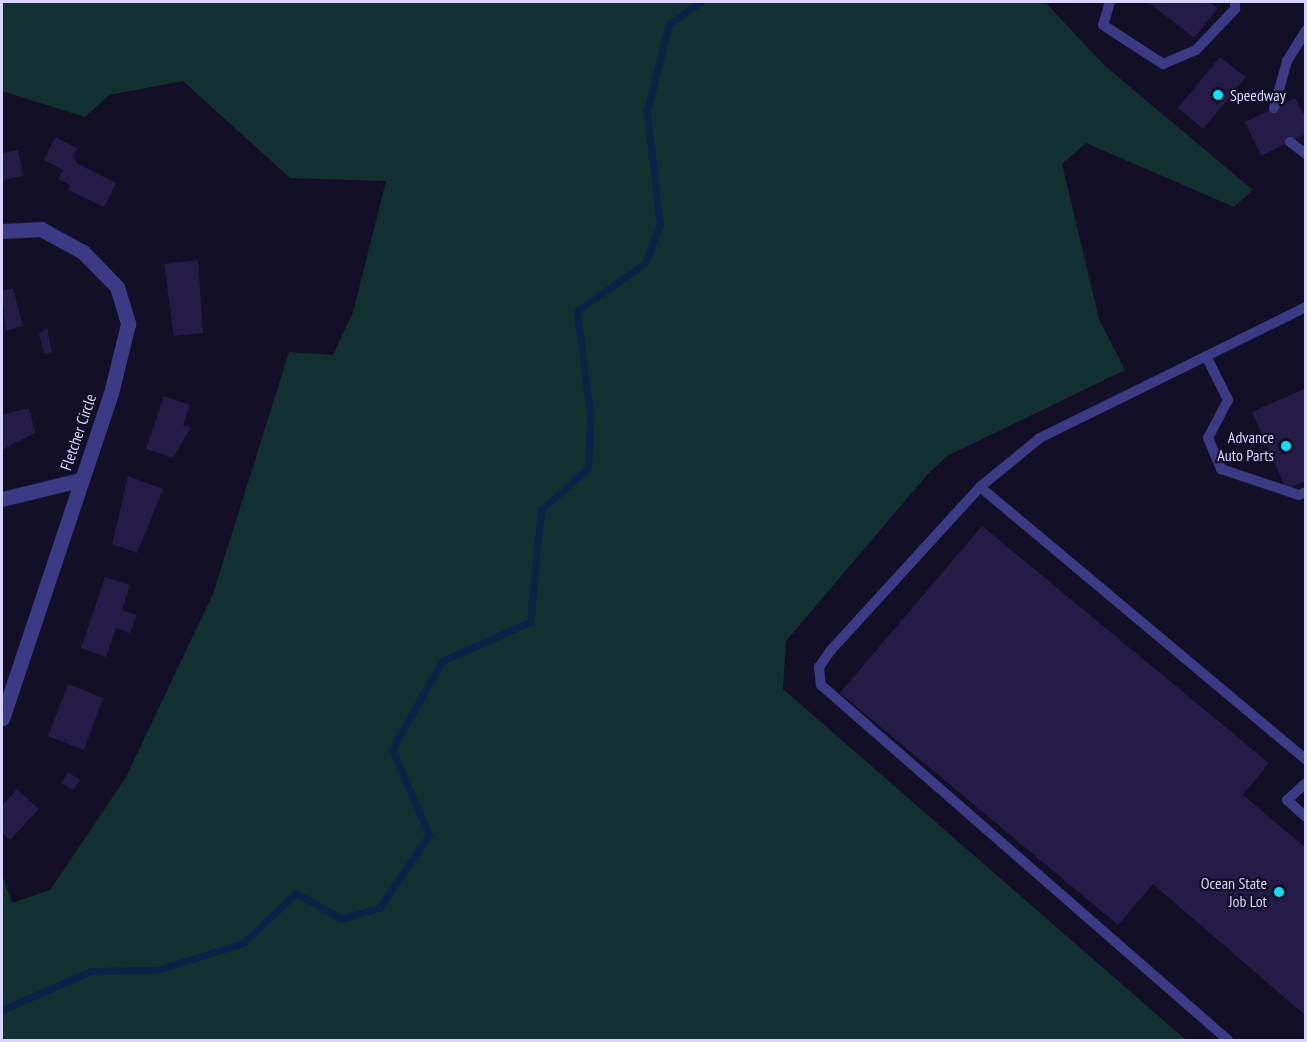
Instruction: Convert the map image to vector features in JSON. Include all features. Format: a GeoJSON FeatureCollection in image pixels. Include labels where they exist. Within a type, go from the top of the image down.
{"type":"FeatureCollection","features":[{"type":"Feature","properties":{"kind":"street","name":"Fletcher Circle"},"geometry":{"type":"LineString","coordinates":[[2,231],[41,230],[62,238],[102,270],[125,305],[127,338],[2,718]]}},
{"type":"Feature","properties":{"kind":"street"},"geometry":{"type":"LineString","coordinates":[[2,499],[80,480]]}},
{"type":"Feature","properties":{"kind":"lane"},"geometry":{"type":"LineString","coordinates":[[1110,2],[1103,25],[1162,64],[1196,50],[1235,9],[1235,2]]}},
{"type":"Feature","properties":{"kind":"lane"},"geometry":{"type":"LineString","coordinates":[[1274,108],[1287,61],[1305,30]]}},
{"type":"Feature","properties":{"kind":"lane"},"geometry":{"type":"LineString","coordinates":[[1290,142],[1305,154]]}},
{"type":"Feature","properties":{"kind":"lane"},"geometry":{"type":"LineString","coordinates":[[1228,1041],[821,685],[819,667],[831,650],[980,487],[1040,438],[1305,307]]}},
{"type":"Feature","properties":{"kind":"lane"},"geometry":{"type":"LineString","coordinates":[[1206,356],[1228,399],[1208,438],[1221,470],[1299,495],[1305,492]]}},
{"type":"Feature","properties":{"kind":"lane"},"geometry":{"type":"LineString","coordinates":[[980,487],[1305,760]]}},
{"type":"Feature","properties":{"kind":"lane"},"geometry":{"type":"LineString","coordinates":[[1305,783],[1287,800],[1305,817]]}},
{"type":"Feature","properties":{"kind":"green space"},"geometry":{"type":"Polygon","coordinates":[[[2,2],[1045,2],[1104,65],[1253,190],[1234,207],[1086,143],[1062,164],[1099,319],[1125,370],[947,456],[927,475],[786,641],[783,689],[1186,1040],[2,1040],[2,874],[12,903],[50,890],[125,779],[213,594],[289,352],[333,355],[353,312],[386,181],[290,178],[183,81],[109,95],[85,117],[2,91],[2,2]]]}},
{"type":"Feature","properties":{"kind":"building"},"geometry":{"type":"Polygon","coordinates":[[[1148,2],[1209,2],[1218,8],[1194,38],[1148,2]]]}},
{"type":"Feature","properties":{"kind":"building"},"geometry":{"type":"Polygon","coordinates":[[[1220,57],[1246,77],[1203,129],[1178,108],[1220,57]]]}},
{"type":"Feature","properties":{"kind":"building"},"geometry":{"type":"Polygon","coordinates":[[[1295,98],[1306,119],[1306,134],[1261,156],[1245,122],[1295,98]]]}},
{"type":"Feature","properties":{"kind":"building"},"geometry":{"type":"Polygon","coordinates":[[[55,137],[77,148],[73,157],[78,164],[116,183],[104,207],[68,190],[70,185],[58,179],[63,170],[44,160],[55,137]]]}},
{"type":"Feature","properties":{"kind":"building"},"geometry":{"type":"Polygon","coordinates":[[[18,150],[23,176],[2,180],[2,153],[18,150]]]}},
{"type":"Feature","properties":{"kind":"building"},"geometry":{"type":"Polygon","coordinates":[[[198,260],[203,333],[174,336],[164,264],[198,260]]]}},
{"type":"Feature","properties":{"kind":"building"},"geometry":{"type":"Polygon","coordinates":[[[13,288],[23,326],[6,331],[2,291],[13,288]]]}},
{"type":"Feature","properties":{"kind":"building"},"geometry":{"type":"Polygon","coordinates":[[[47,328],[52,352],[44,354],[39,334],[47,328]]]}},
{"type":"Feature","properties":{"kind":"building","name":"Advance Auto Parts"},"geometry":{"type":"Polygon","coordinates":[[[1306,388],[1306,481],[1286,489],[1252,412],[1306,388]]]}},
{"type":"Feature","properties":{"kind":"building"},"geometry":{"type":"Polygon","coordinates":[[[164,396],[190,405],[183,425],[191,427],[173,458],[146,449],[164,396]]]}},
{"type":"Feature","properties":{"kind":"building"},"geometry":{"type":"Polygon","coordinates":[[[29,408],[35,433],[2,450],[2,415],[29,408]]]}},
{"type":"Feature","properties":{"kind":"building"},"geometry":{"type":"Polygon","coordinates":[[[128,476],[163,489],[137,553],[112,544],[128,476]]]}},
{"type":"Feature","properties":{"kind":"building"},"geometry":{"type":"Polygon","coordinates":[[[982,526],[1269,763],[1243,795],[1306,848],[1306,1016],[1153,884],[1118,925],[840,693],[982,526]]]}},
{"type":"Feature","properties":{"kind":"building"},"geometry":{"type":"Polygon","coordinates":[[[105,577],[130,585],[122,610],[137,615],[130,633],[116,628],[106,657],[81,648],[105,577]]]}},
{"type":"Feature","properties":{"kind":"building"},"geometry":{"type":"Polygon","coordinates":[[[68,684],[103,698],[84,750],[48,736],[68,684]]]}},
{"type":"Feature","properties":{"kind":"building"},"geometry":{"type":"Polygon","coordinates":[[[68,772],[80,780],[73,790],[61,783],[68,772]]]}},
{"type":"Feature","properties":{"kind":"building"},"geometry":{"type":"Polygon","coordinates":[[[17,789],[39,809],[10,840],[2,832],[2,806],[17,789]]]}},
{"type":"Feature","properties":{"kind":"waterway"},"geometry":{"type":"LineString","coordinates":[[2,1010],[91,971],[157,970],[243,943],[296,893],[342,919],[379,908],[429,835],[392,749],[442,661],[530,622],[541,510],[588,468],[590,414],[577,311],[645,263],[660,225],[647,112],[669,24],[700,2]]}},
{"type":"Feature","properties":{"kind":"place","name":"Speedway"},"geometry":{"type":"Point","coordinates":[1218,95]}},
{"type":"Feature","properties":{"kind":"place","name":"Advance Auto Parts"},"geometry":{"type":"Point","coordinates":[1286,446]}},
{"type":"Feature","properties":{"kind":"place","name":"Ocean State Job Lot"},"geometry":{"type":"Point","coordinates":[1279,892]}}]}
